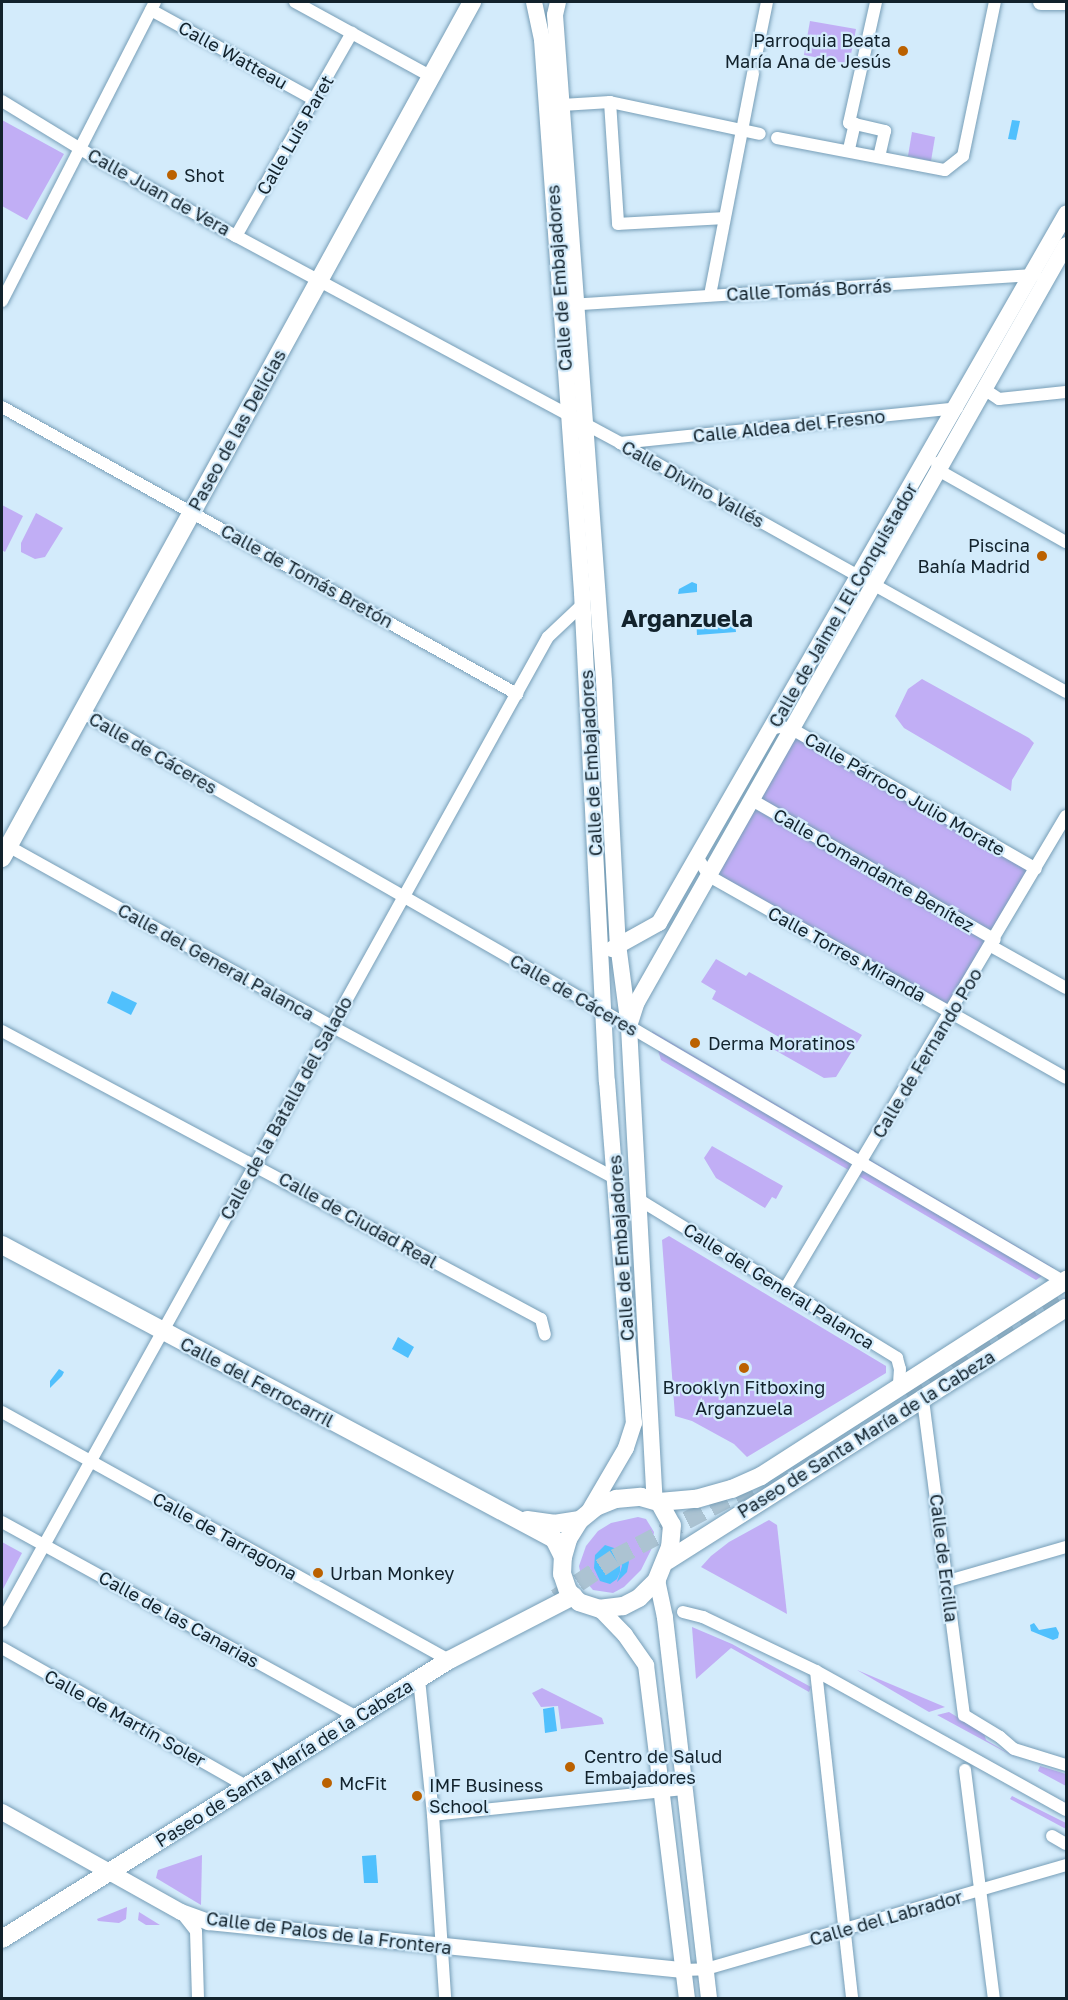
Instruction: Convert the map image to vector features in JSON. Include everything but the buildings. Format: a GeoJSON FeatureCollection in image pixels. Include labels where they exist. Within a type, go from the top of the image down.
{"type":"FeatureCollection","features":[{"type":"Feature","properties":{"kind":"main road","name":"Paseo de las Delicias"},"geometry":{"type":"LineString","coordinates":[[5,852],[472,2]]}},
{"type":"Feature","properties":{"kind":"main road","name":"Calle de Embajadores"},"geometry":{"type":"LineString","coordinates":[[534,2],[542,40],[569,305],[585,424],[605,693],[618,944],[629,1027],[657,1501]]}},
{"type":"Feature","properties":{"kind":"main road","name":"Calle de Embajadores"},"geometry":{"type":"LineString","coordinates":[[558,2],[555,15],[562,105],[569,305],[568,415],[582,605],[603,975],[603,1011],[634,1423],[626,1448],[584,1517]]}},
{"type":"Feature","properties":{"kind":"main road"},"geometry":{"type":"LineString","coordinates":[[1044,2],[1066,2]]}},
{"type":"Feature","properties":{"kind":"main road"},"geometry":{"type":"LineString","coordinates":[[1044,2],[1066,16]]}},
{"type":"Feature","properties":{"kind":"main road","name":"Calle de Jaime I El Conquistador"},"geometry":{"type":"LineString","coordinates":[[618,944],[639,936],[659,923],[957,408],[1066,214]]}},
{"type":"Feature","properties":{"kind":"main road","name":"Calle de Jaime I El Conquistador"},"geometry":{"type":"LineString","coordinates":[[629,1027],[637,1002],[1066,245]]}},
{"type":"Feature","properties":{"kind":"main road"},"geometry":{"type":"LineString","coordinates":[[603,975],[608,952],[618,944]]}},
{"type":"Feature","properties":{"kind":"main road","name":"Calle del Ferrocarril"},"geometry":{"type":"LineString","coordinates":[[2,1245],[554,1539],[563,1557]]}},
{"type":"Feature","properties":{"kind":"main road","name":"Paseo de Santa María de la Cabeza"},"geometry":{"type":"LineString","coordinates":[[657,1501],[696,1498],[732,1489],[761,1476],[899,1385],[1066,1281]]}},
{"type":"Feature","properties":{"kind":"main road","name":"Paseo de Santa María de la Cabeza"},"geometry":{"type":"LineString","coordinates":[[667,1561],[1066,1308]]}},
{"type":"Feature","properties":{"kind":"main road"},"geometry":{"type":"LineString","coordinates":[[600,1609],[631,1603],[657,1580],[667,1561],[672,1540],[672,1525],[657,1501],[640,1497],[623,1498],[605,1502],[584,1517],[568,1539],[563,1557],[563,1581],[579,1602],[600,1609],[625,1635],[646,1665],[687,1998]]}},
{"type":"Feature","properties":{"kind":"main road","name":"Calle del Ferrocarril"},"geometry":{"type":"LineString","coordinates":[[514,1518],[554,1524],[584,1517]]}},
{"type":"Feature","properties":{"kind":"main road"},"geometry":{"type":"LineString","coordinates":[[657,1580],[665,1618],[709,1998]]}},
{"type":"Feature","properties":{"kind":"main road","name":"Paseo de Santa María de la Cabeza"},"geometry":{"type":"LineString","coordinates":[[2,1939],[449,1660],[573,1596]]}},
{"type":"Feature","properties":{"kind":"main road","name":"Calle de Palos de la Frontera"},"geometry":{"type":"LineString","coordinates":[[2,1812],[181,1912],[209,1922],[683,1970]]}},
{"type":"Feature","properties":{"kind":"street"},"geometry":{"type":"LineString","coordinates":[[295,2],[430,76]]}},
{"type":"Feature","properties":{"kind":"street"},"geometry":{"type":"LineString","coordinates":[[756,56],[767,2]]}},
{"type":"Feature","properties":{"kind":"street"},"geometry":{"type":"LineString","coordinates":[[843,150],[853,119],[876,2]]}},
{"type":"Feature","properties":{"kind":"street"},"geometry":{"type":"LineString","coordinates":[[777,138],[945,170],[963,156],[995,2]]}},
{"type":"Feature","properties":{"kind":"street"},"geometry":{"type":"LineString","coordinates":[[2,302],[153,6]]}},
{"type":"Feature","properties":{"kind":"street","name":"Calle Watteau"},"geometry":{"type":"LineString","coordinates":[[153,6],[315,100]]}},
{"type":"Feature","properties":{"kind":"street","name":"Calle Luis Paret"},"geometry":{"type":"LineString","coordinates":[[236,236],[352,33]]}},
{"type":"Feature","properties":{"kind":"street"},"geometry":{"type":"LineString","coordinates":[[710,295],[753,73]]}},
{"type":"Feature","properties":{"kind":"street","name":"Calle Juan de Vera"},"geometry":{"type":"LineString","coordinates":[[2,101],[80,148],[319,280]]}},
{"type":"Feature","properties":{"kind":"street"},"geometry":{"type":"LineString","coordinates":[[610,102],[618,224],[724,218]]}},
{"type":"Feature","properties":{"kind":"street"},"geometry":{"type":"LineString","coordinates":[[562,105],[610,102],[760,134]]}},
{"type":"Feature","properties":{"kind":"street"},"geometry":{"type":"LineString","coordinates":[[853,119],[885,131],[879,156]]}},
{"type":"Feature","properties":{"kind":"street","name":"Calle Tomás Borrás"},"geometry":{"type":"LineString","coordinates":[[569,305],[1032,277],[1055,266]]}},
{"type":"Feature","properties":{"kind":"street","name":"Calle Divino Vallés"},"geometry":{"type":"LineString","coordinates":[[319,280],[620,443],[1066,692]]}},
{"type":"Feature","properties":{"kind":"street"},"geometry":{"type":"LineString","coordinates":[[984,389],[999,399],[1066,392]]}},
{"type":"Feature","properties":{"kind":"street","name":"Calle de Tomás Bretón"},"geometry":{"type":"LineString","coordinates":[[2,407],[517,694]]}},
{"type":"Feature","properties":{"kind":"street","name":"Calle Aldea del Fresno"},"geometry":{"type":"LineString","coordinates":[[620,443],[957,408]]}},
{"type":"Feature","properties":{"kind":"street"},"geometry":{"type":"LineString","coordinates":[[934,447],[938,470],[1066,542]]}},
{"type":"Feature","properties":{"kind":"street","name":"Calle de la Batalla del Salado"},"geometry":{"type":"LineString","coordinates":[[2,1621],[548,637],[582,605]]}},
{"type":"Feature","properties":{"kind":"street","name":"Calle de Cáceres"},"geometry":{"type":"LineString","coordinates":[[82,712],[603,1011],[1066,1281]]}},
{"type":"Feature","properties":{"kind":"street","name":"Calle Párroco Julio Morate"},"geometry":{"type":"LineString","coordinates":[[771,729],[780,727],[792,729],[1036,869]]}},
{"type":"Feature","properties":{"kind":"street","name":"Calle Comandante Benítez"},"geometry":{"type":"LineString","coordinates":[[752,800],[993,943]]}},
{"type":"Feature","properties":{"kind":"street","name":"Calle de Fernando Poo"},"geometry":{"type":"LineString","coordinates":[[785,1289],[993,943],[1066,816]]}},
{"type":"Feature","properties":{"kind":"street","name":"Calle del General Palanca"},"geometry":{"type":"LineString","coordinates":[[5,852],[616,1179]]}},
{"type":"Feature","properties":{"kind":"street","name":"Calle Torres Miranda"},"geometry":{"type":"LineString","coordinates":[[698,858],[709,876],[1066,1078]]}},
{"type":"Feature","properties":{"kind":"street"},"geometry":{"type":"LineString","coordinates":[[993,943],[1066,988]]}},
{"type":"Feature","properties":{"kind":"street","name":"Calle de Ciudad Real"},"geometry":{"type":"LineString","coordinates":[[2,1031],[255,1164],[541,1319],[545,1335]]}},
{"type":"Feature","properties":{"kind":"street","name":"Calle del General Palanca"},"geometry":{"type":"LineString","coordinates":[[638,1199],[897,1358],[900,1369],[899,1385]]}},
{"type":"Feature","properties":{"kind":"street","name":"Calle de Ercilla"},"geometry":{"type":"LineString","coordinates":[[923,1400],[964,1715],[1000,1737],[1014,1749],[1066,1765]]}},
{"type":"Feature","properties":{"kind":"street","name":"Calle de Tarragona"},"geometry":{"type":"LineString","coordinates":[[2,1412],[449,1660]]}},
{"type":"Feature","properties":{"kind":"street","name":"Calle de las Canarias"},"geometry":{"type":"LineString","coordinates":[[2,1522],[356,1718]]}},
{"type":"Feature","properties":{"kind":"street"},"geometry":{"type":"LineString","coordinates":[[948,1581],[1066,1547]]}},
{"type":"Feature","properties":{"kind":"street"},"geometry":{"type":"LineString","coordinates":[[683,1612],[703,1617],[816,1671],[1066,1810]]}},
{"type":"Feature","properties":{"kind":"street","name":"Calle de Martín Soler"},"geometry":{"type":"LineString","coordinates":[[2,1648],[248,1787]]}},
{"type":"Feature","properties":{"kind":"street"},"geometry":{"type":"LineString","coordinates":[[816,1671],[852,1998]]}},
{"type":"Feature","properties":{"kind":"street"},"geometry":{"type":"LineString","coordinates":[[419,1679],[433,1815],[445,1998]]}},
{"type":"Feature","properties":{"kind":"street"},"geometry":{"type":"LineString","coordinates":[[971,1758],[980,1820],[972,1821]]}},
{"type":"Feature","properties":{"kind":"street"},"geometry":{"type":"LineString","coordinates":[[965,1770],[994,1998]]}},
{"type":"Feature","properties":{"kind":"street"},"geometry":{"type":"LineString","coordinates":[[433,1815],[686,1789]]}},
{"type":"Feature","properties":{"kind":"street"},"geometry":{"type":"LineString","coordinates":[[1052,1836],[1066,1844]]}},
{"type":"Feature","properties":{"kind":"street","name":"Calle del Labrador"},"geometry":{"type":"LineString","coordinates":[[706,1969],[1066,1865]]}},
{"type":"Feature","properties":{"kind":"street"},"geometry":{"type":"LineString","coordinates":[[181,1912],[196,1931],[198,1998]]}},
{"type":"Feature","properties":{"kind":"street"},"geometry":{"type":"LineString","coordinates":[[683,1970],[706,1969]]}},
{"type":"Feature","properties":{"kind":"shaded area"},"geometry":{"type":"Polygon","coordinates":[[[810,21],[856,29],[849,64],[804,55],[810,21]]]}},
{"type":"Feature","properties":{"kind":"shaded area"},"geometry":{"type":"Polygon","coordinates":[[[2,120],[64,154],[27,220],[2,206],[2,120]]]}},
{"type":"Feature","properties":{"kind":"shaded area"},"geometry":{"type":"Polygon","coordinates":[[[912,132],[935,137],[931,161],[908,156],[912,132]]]}},
{"type":"Feature","properties":{"kind":"shaded area"},"geometry":{"type":"Polygon","coordinates":[[[2,505],[23,516],[5,552],[2,550],[2,505]]]}},
{"type":"Feature","properties":{"kind":"shaded area"},"geometry":{"type":"Polygon","coordinates":[[[36,513],[63,528],[45,557],[35,559],[21,552],[21,543],[36,513]]]}},
{"type":"Feature","properties":{"kind":"shaded area"},"geometry":{"type":"Polygon","coordinates":[[[922,679],[1029,738],[1034,743],[1012,780],[1011,791],[904,728],[895,716],[908,689],[922,679]]]}},
{"type":"Feature","properties":{"kind":"shaded area"},"geometry":{"type":"Polygon","coordinates":[[[792,729],[1036,869],[951,1012],[709,876],[792,729]]]}},
{"type":"Feature","properties":{"kind":"shaded area"},"geometry":{"type":"Polygon","coordinates":[[[716,959],[746,976],[749,972],[862,1035],[836,1077],[824,1078],[773,1049],[779,1037],[712,999],[716,991],[701,982],[716,959]]]}},
{"type":"Feature","properties":{"kind":"shaded area"},"geometry":{"type":"Polygon","coordinates":[[[652,1031],[1054,1268],[1036,1280],[661,1060],[652,1031]]]}},
{"type":"Feature","properties":{"kind":"shaded area"},"geometry":{"type":"Polygon","coordinates":[[[712,1146],[783,1186],[776,1199],[772,1197],[765,1208],[716,1178],[704,1158],[712,1146]]]}},
{"type":"Feature","properties":{"kind":"shaded area"},"geometry":{"type":"Polygon","coordinates":[[[669,1236],[886,1366],[886,1373],[747,1457],[734,1444],[692,1421],[675,1416],[662,1240],[669,1236]]]}},
{"type":"Feature","properties":{"kind":"shaded area"},"geometry":{"type":"Polygon","coordinates":[[[638,1517],[646,1519],[654,1532],[652,1548],[641,1570],[624,1587],[613,1593],[593,1590],[581,1576],[579,1566],[586,1546],[598,1531],[611,1523],[638,1517]]]}},
{"type":"Feature","properties":{"kind":"shaded area"},"geometry":{"type":"Polygon","coordinates":[[[769,1520],[777,1525],[787,1614],[701,1567],[729,1542],[769,1520]]]}},
{"type":"Feature","properties":{"kind":"shaded area"},"geometry":{"type":"Polygon","coordinates":[[[2,1542],[22,1553],[2,1591],[2,1542]]]}},
{"type":"Feature","properties":{"kind":"shaded area"},"geometry":{"type":"Polygon","coordinates":[[[692,1627],[732,1644],[811,1687],[809,1692],[731,1648],[696,1679],[692,1627]]]}},
{"type":"Feature","properties":{"kind":"shaded area"},"geometry":{"type":"Polygon","coordinates":[[[857,1670],[945,1707],[929,1712],[857,1670]]]}},
{"type":"Feature","properties":{"kind":"shaded area"},"geometry":{"type":"Polygon","coordinates":[[[542,1688],[602,1718],[604,1724],[561,1729],[558,1706],[541,1707],[532,1693],[542,1688]]]}},
{"type":"Feature","properties":{"kind":"shaded area"},"geometry":{"type":"Polygon","coordinates":[[[949,1712],[984,1733],[986,1740],[1018,1759],[937,1715],[949,1712]]]}},
{"type":"Feature","properties":{"kind":"shaded area"},"geometry":{"type":"Polygon","coordinates":[[[1040,1766],[1066,1774],[1066,1786],[1038,1771],[1040,1766]]]}},
{"type":"Feature","properties":{"kind":"shaded area"},"geometry":{"type":"Polygon","coordinates":[[[1012,1796],[1066,1823],[1066,1829],[1010,1799],[1012,1796]]]}},
{"type":"Feature","properties":{"kind":"shaded area"},"geometry":{"type":"Polygon","coordinates":[[[202,1855],[201,1905],[156,1878],[158,1870],[202,1855]]]}},
{"type":"Feature","properties":{"kind":"shaded area"},"geometry":{"type":"Polygon","coordinates":[[[127,1907],[126,1919],[119,1923],[97,1919],[127,1907]]]}},
{"type":"Feature","properties":{"kind":"shaded area"},"geometry":{"type":"Polygon","coordinates":[[[139,1912],[160,1925],[146,1925],[138,1920],[139,1912]]]}},
{"type":"Feature","properties":{"kind":"water"},"geometry":{"type":"Polygon","coordinates":[[[1012,120],[1020,121],[1016,140],[1008,139],[1012,120]]]}},
{"type":"Feature","properties":{"kind":"water"},"geometry":{"type":"Polygon","coordinates":[[[692,582],[697,584],[697,592],[678,594],[679,589],[692,582]]]}},
{"type":"Feature","properties":{"kind":"water"},"geometry":{"type":"Polygon","coordinates":[[[734,614],[736,632],[697,635],[696,617],[734,614]]]}},
{"type":"Feature","properties":{"kind":"water"},"geometry":{"type":"Polygon","coordinates":[[[112,991],[137,1003],[131,1015],[107,1003],[112,991]]]}},
{"type":"Feature","properties":{"kind":"water"},"geometry":{"type":"Polygon","coordinates":[[[398,1337],[414,1347],[408,1358],[392,1349],[398,1337]]]}},
{"type":"Feature","properties":{"kind":"water"},"geometry":{"type":"Polygon","coordinates":[[[59,1369],[64,1372],[50,1388],[50,1381],[59,1369]]]}},
{"type":"Feature","properties":{"kind":"water"},"geometry":{"type":"Polygon","coordinates":[[[605,1545],[623,1551],[629,1562],[627,1572],[617,1582],[622,1566],[620,1556],[620,1572],[617,1579],[610,1584],[600,1581],[594,1568],[595,1555],[605,1545]]]}},
{"type":"Feature","properties":{"kind":"water"},"geometry":{"type":"Polygon","coordinates":[[[1034,1623],[1039,1630],[1056,1627],[1059,1633],[1058,1638],[1053,1640],[1031,1631],[1030,1625],[1034,1623]]]}},
{"type":"Feature","properties":{"kind":"water"},"geometry":{"type":"Polygon","coordinates":[[[554,1707],[557,1731],[545,1733],[543,1709],[554,1707]]]}},
{"type":"Feature","properties":{"kind":"water"},"geometry":{"type":"Polygon","coordinates":[[[376,1855],[378,1883],[364,1883],[362,1856],[376,1855]]]}},
{"type":"Feature","properties":{"kind":"tunnel"},"geometry":{"type":"LineString","coordinates":[[905,1393],[1066,1295]]}},
{"type":"Feature","properties":{"kind":"tunnel"},"geometry":{"type":"LineString","coordinates":[[556,1598],[615,1558],[750,1487]]}},
{"type":"Feature","properties":{"kind":"place","name":"Parroquia Beata María Ana de Jesús"},"geometry":{"type":"Point","coordinates":[903,51]}},
{"type":"Feature","properties":{"kind":"place","name":"Shot"},"geometry":{"type":"Point","coordinates":[172,175]}},
{"type":"Feature","properties":{"kind":"place","name":"Piscina Bahía Madrid"},"geometry":{"type":"Point","coordinates":[1042,556]}},
{"type":"Feature","properties":{"kind":"place","name":"Derma Moratinos"},"geometry":{"type":"Point","coordinates":[695,1043]}},
{"type":"Feature","properties":{"kind":"place","name":"Brooklyn Fitboxing Arganzuela"},"geometry":{"type":"Point","coordinates":[744,1368]}},
{"type":"Feature","properties":{"kind":"place","name":"Urban Monkey"},"geometry":{"type":"Point","coordinates":[318,1573]}},
{"type":"Feature","properties":{"kind":"place","name":"Centro de Salud Embajadores"},"geometry":{"type":"Point","coordinates":[570,1767]}},
{"type":"Feature","properties":{"kind":"place","name":"McFit"},"geometry":{"type":"Point","coordinates":[327,1783]}},
{"type":"Feature","properties":{"kind":"place","name":"IMF Business School"},"geometry":{"type":"Point","coordinates":[417,1796]}},
{"type":"Feature","properties":{"kind":"district","name":"Arganzuela"},"geometry":{"type":"Point","coordinates":[687,618]}}]}
